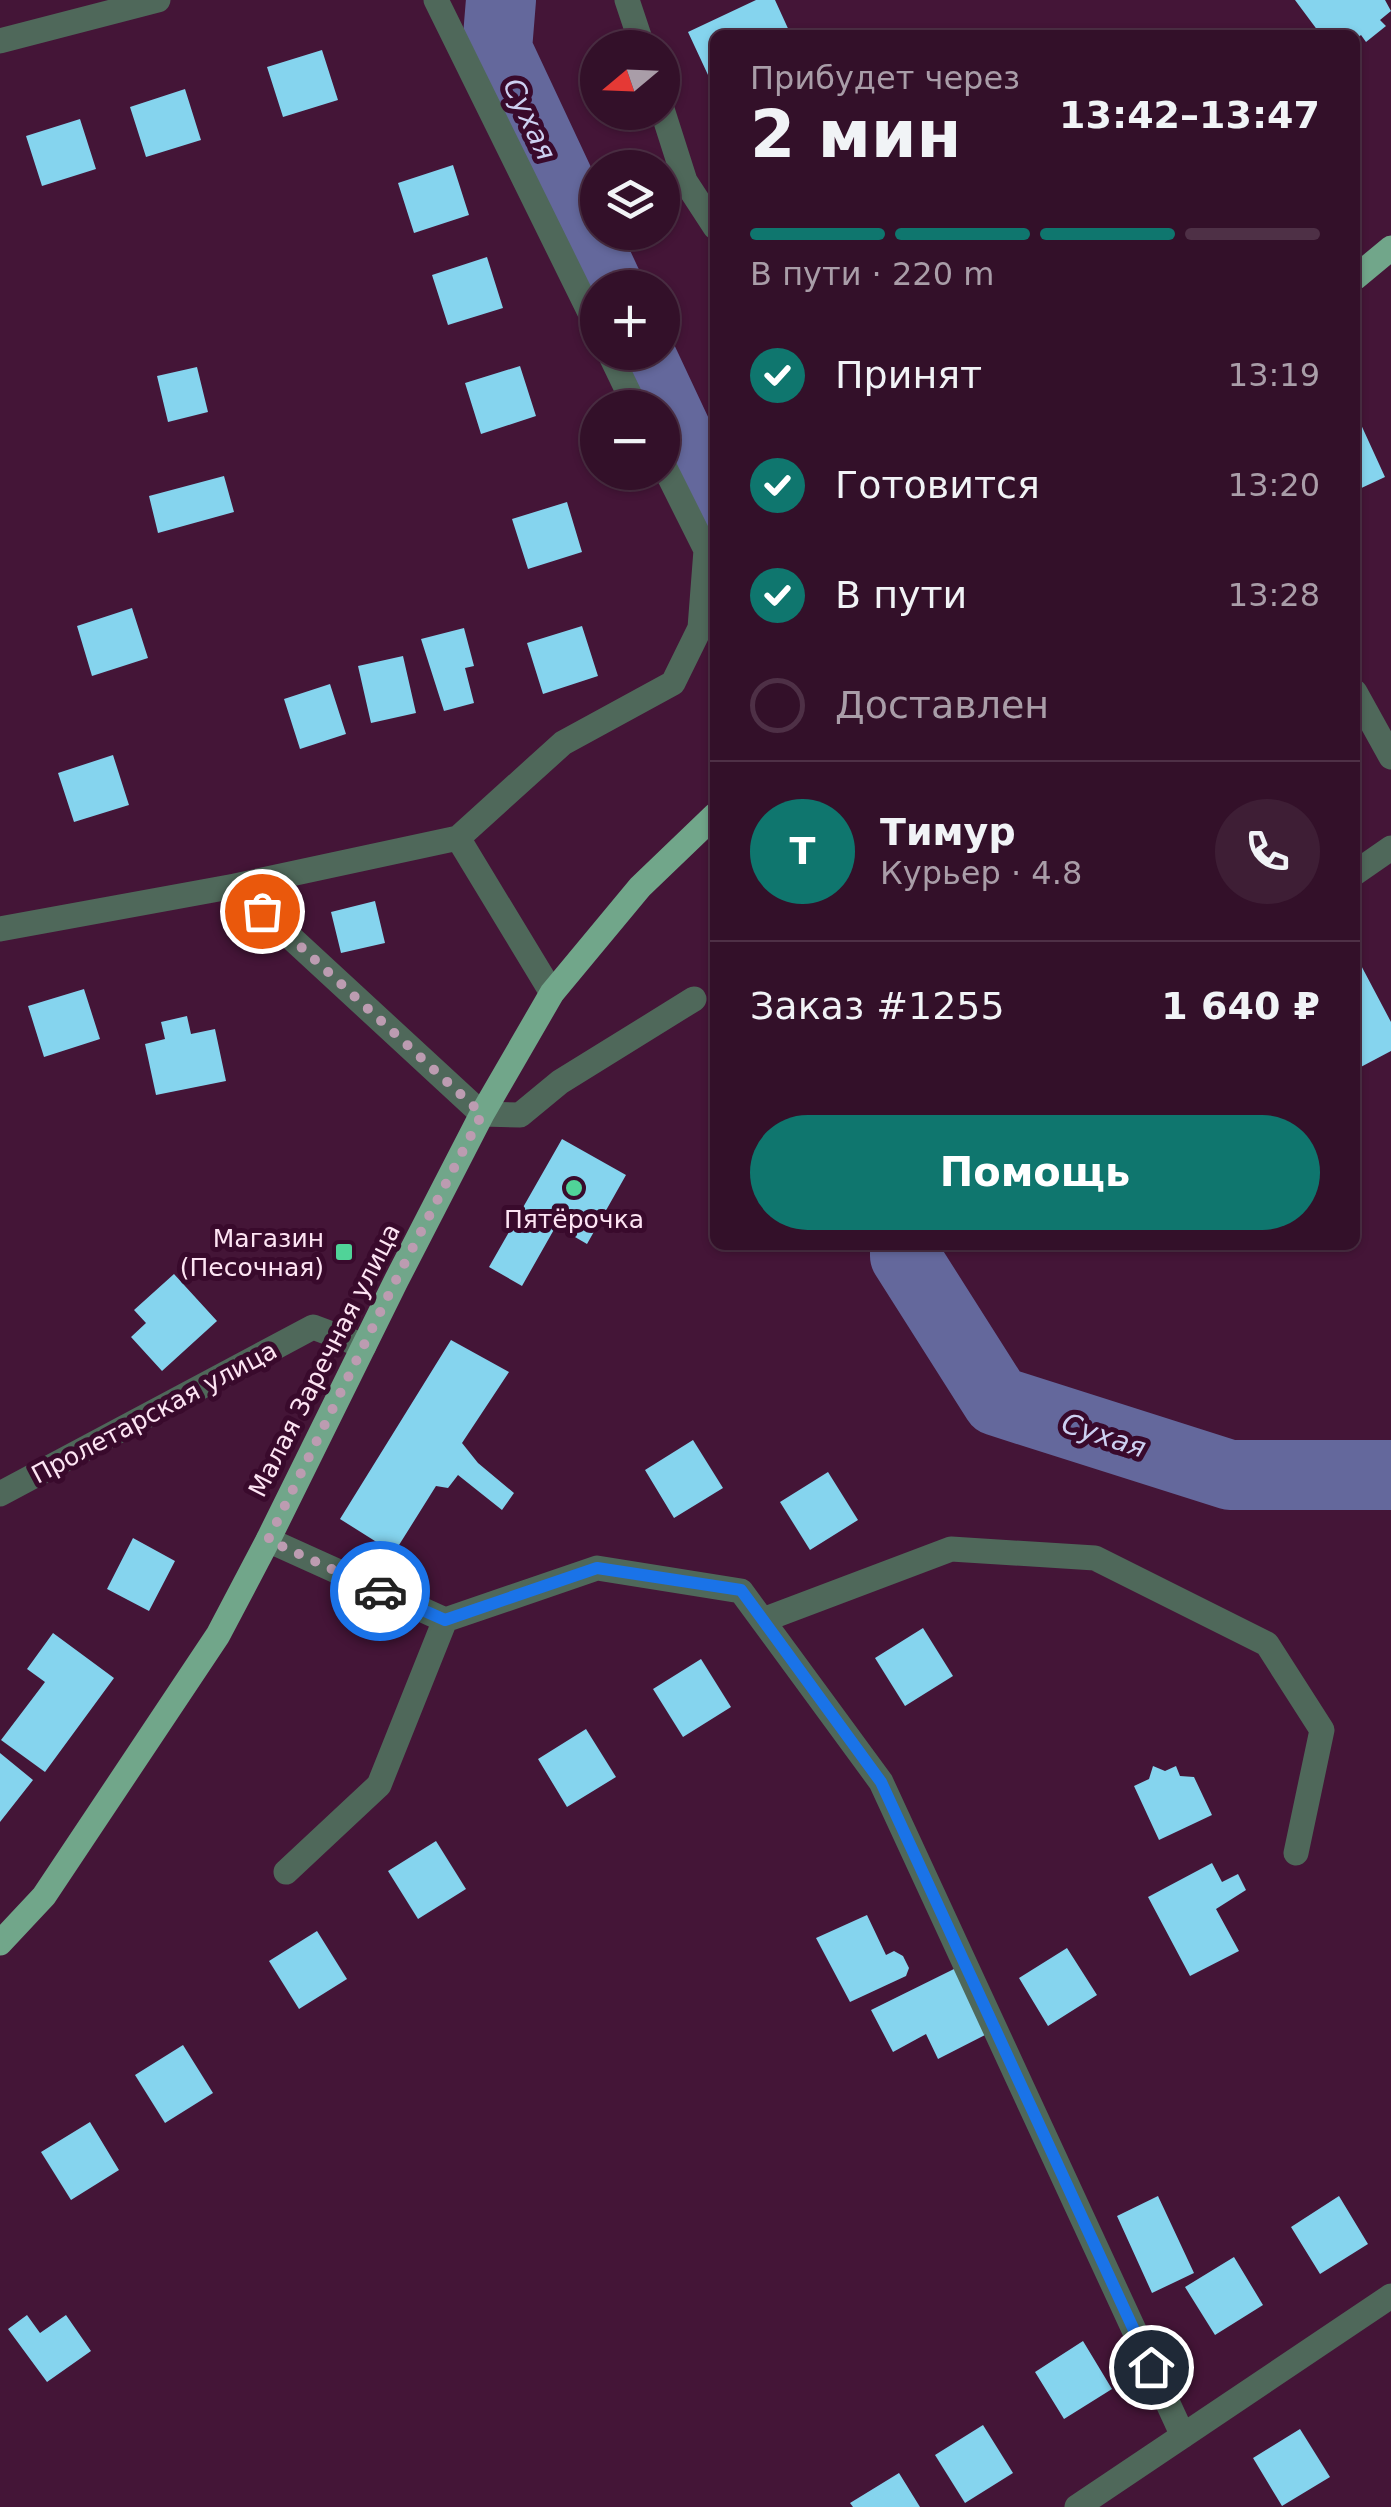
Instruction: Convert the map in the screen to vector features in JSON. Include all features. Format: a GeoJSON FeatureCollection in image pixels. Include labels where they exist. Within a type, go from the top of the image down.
{"type":"FeatureCollection","features":[{"type":"Feature","properties":{"kind":"main road"},"geometry":{"type":"LineString","coordinates":[[1360,274],[1391,248]]}},
{"type":"Feature","properties":{"kind":"main road","name":"Малая Заречная улица"},"geometry":{"type":"LineString","coordinates":[[0,1943],[44,1896],[218,1635],[482,1114],[552,993],[640,888],[710,820]]}},
{"type":"Feature","properties":{"kind":"street"},"geometry":{"type":"LineString","coordinates":[[0,41],[158,0]]}},
{"type":"Feature","properties":{"kind":"street"},"geometry":{"type":"LineString","coordinates":[[436,0],[580,292]]}},
{"type":"Feature","properties":{"kind":"street"},"geometry":{"type":"LineString","coordinates":[[628,0],[637,30]]}},
{"type":"Feature","properties":{"kind":"street"},"geometry":{"type":"LineString","coordinates":[[669,130],[686,181],[710,219]]}},
{"type":"Feature","properties":{"kind":"street"},"geometry":{"type":"LineString","coordinates":[[0,928],[235,886],[458,838],[563,743],[673,683],[700,628],[706,550],[676,490]]}},
{"type":"Feature","properties":{"kind":"street"},"geometry":{"type":"LineString","coordinates":[[1360,701],[1391,757]]}},
{"type":"Feature","properties":{"kind":"street"},"geometry":{"type":"LineString","coordinates":[[458,838],[552,993]]}},
{"type":"Feature","properties":{"kind":"street"},"geometry":{"type":"LineString","coordinates":[[1360,869],[1391,848]]}},
{"type":"Feature","properties":{"kind":"street"},"geometry":{"type":"LineString","coordinates":[[235,886],[482,1114],[520,1116],[560,1082],[694,999]]}},
{"type":"Feature","properties":{"kind":"street","name":"Пролетарская улица"},"geometry":{"type":"LineString","coordinates":[[0,1494],[313,1327],[364,1346]]}},
{"type":"Feature","properties":{"kind":"street"},"geometry":{"type":"LineString","coordinates":[[268,1540],[445,1620],[597,1568],[741,1590],[881,1782],[1183,2436]]}},
{"type":"Feature","properties":{"kind":"street"},"geometry":{"type":"LineString","coordinates":[[763,1620],[951,1549],[1095,1558],[1267,1644],[1322,1730],[1296,1853]]}},
{"type":"Feature","properties":{"kind":"street"},"geometry":{"type":"LineString","coordinates":[[286,1872],[380,1786],[445,1620]]}},
{"type":"Feature","properties":{"kind":"street"},"geometry":{"type":"LineString","coordinates":[[1077,2507],[1391,2296]]}},
{"type":"Feature","properties":{"kind":"building"},"geometry":{"type":"Polygon","coordinates":[[[756,0],[775,0],[789,30],[710,30],[710,79],[688,32],[756,0]]]}},
{"type":"Feature","properties":{"kind":"building"},"geometry":{"type":"Polygon","coordinates":[[[1295,0],[1385,0],[1391,11],[1380,20],[1386,26],[1366,42],[1360,30],[1317,30],[1295,0]]]}},
{"type":"Feature","properties":{"kind":"building"},"geometry":{"type":"Polygon","coordinates":[[[322,50],[338,100],[283,117],[267,67],[322,50]]]}},
{"type":"Feature","properties":{"kind":"building"},"geometry":{"type":"Polygon","coordinates":[[[185,89],[201,140],[146,157],[130,107],[185,89]]]}},
{"type":"Feature","properties":{"kind":"building"},"geometry":{"type":"Polygon","coordinates":[[[80,119],[96,169],[42,186],[26,136],[80,119]]]}},
{"type":"Feature","properties":{"kind":"building"},"geometry":{"type":"Polygon","coordinates":[[[453,165],[469,215],[414,233],[398,183],[453,165]]]}},
{"type":"Feature","properties":{"kind":"building"},"geometry":{"type":"Polygon","coordinates":[[[487,257],[503,308],[448,325],[432,275],[487,257]]]}},
{"type":"Feature","properties":{"kind":"building"},"geometry":{"type":"Polygon","coordinates":[[[520,366],[536,416],[481,434],[465,383],[520,366]]]}},
{"type":"Feature","properties":{"kind":"building"},"geometry":{"type":"Polygon","coordinates":[[[197,367],[208,412],[168,422],[157,376],[197,367]]]}},
{"type":"Feature","properties":{"kind":"building"},"geometry":{"type":"Polygon","coordinates":[[[1360,422],[1385,477],[1360,489],[1360,422]]]}},
{"type":"Feature","properties":{"kind":"building"},"geometry":{"type":"Polygon","coordinates":[[[224,476],[234,512],[158,533],[149,496],[224,476]]]}},
{"type":"Feature","properties":{"kind":"building"},"geometry":{"type":"Polygon","coordinates":[[[567,502],[582,552],[528,569],[512,519],[567,502]]]}},
{"type":"Feature","properties":{"kind":"building"},"geometry":{"type":"Polygon","coordinates":[[[132,608],[148,658],[92,676],[77,626],[132,608]]]}},
{"type":"Feature","properties":{"kind":"building"},"geometry":{"type":"Polygon","coordinates":[[[582,626],[598,676],[543,694],[527,643],[582,626]]]}},
{"type":"Feature","properties":{"kind":"building"},"geometry":{"type":"Polygon","coordinates":[[[464,628],[474,666],[465,668],[474,703],[444,711],[421,639],[464,628]]]}},
{"type":"Feature","properties":{"kind":"building"},"geometry":{"type":"Polygon","coordinates":[[[403,656],[416,713],[371,723],[358,666],[403,656]]]}},
{"type":"Feature","properties":{"kind":"building"},"geometry":{"type":"Polygon","coordinates":[[[330,684],[346,734],[300,749],[284,699],[330,684]]]}},
{"type":"Feature","properties":{"kind":"building"},"geometry":{"type":"Polygon","coordinates":[[[113,755],[129,805],[74,822],[58,773],[113,755]]]}},
{"type":"Feature","properties":{"kind":"building"},"geometry":{"type":"Polygon","coordinates":[[[375,901],[385,943],[341,953],[331,912],[375,901]]]}},
{"type":"Feature","properties":{"kind":"building"},"geometry":{"type":"Polygon","coordinates":[[[1360,963],[1391,1022],[1391,1051],[1360,1067],[1360,963]]]}},
{"type":"Feature","properties":{"kind":"building"},"geometry":{"type":"Polygon","coordinates":[[[84,989],[100,1039],[44,1057],[28,1006],[84,989]]]}},
{"type":"Feature","properties":{"kind":"building"},"geometry":{"type":"Polygon","coordinates":[[[187,1016],[191,1034],[215,1029],[226,1081],[156,1095],[145,1044],[165,1039],[161,1022],[187,1016]]]}},
{"type":"Feature","properties":{"kind":"building"},"geometry":{"type":"Polygon","coordinates":[[[562,1139],[626,1175],[587,1244],[556,1226],[522,1286],[489,1267],[562,1139]]]}},
{"type":"Feature","properties":{"kind":"building"},"geometry":{"type":"Polygon","coordinates":[[[174,1274],[217,1321],[162,1371],[131,1337],[146,1323],[134,1310],[174,1274]]]}},
{"type":"Feature","properties":{"kind":"building"},"geometry":{"type":"Polygon","coordinates":[[[451,1340],[509,1372],[462,1443],[478,1463],[514,1493],[502,1510],[458,1475],[448,1488],[436,1486],[394,1553],[340,1519],[451,1340]]]}},
{"type":"Feature","properties":{"kind":"building"},"geometry":{"type":"Polygon","coordinates":[[[693,1440],[723,1488],[674,1518],[645,1470],[693,1440]]]}},
{"type":"Feature","properties":{"kind":"building"},"geometry":{"type":"Polygon","coordinates":[[[828,1472],[858,1520],[810,1550],[780,1502],[828,1472]]]}},
{"type":"Feature","properties":{"kind":"building"},"geometry":{"type":"Polygon","coordinates":[[[133,1538],[175,1561],[149,1611],[107,1589],[133,1538]]]}},
{"type":"Feature","properties":{"kind":"building"},"geometry":{"type":"Polygon","coordinates":[[[923,1628],[953,1676],[905,1706],[875,1658],[923,1628]]]}},
{"type":"Feature","properties":{"kind":"building"},"geometry":{"type":"Polygon","coordinates":[[[53,1633],[114,1678],[45,1772],[1,1740],[45,1682],[27,1669],[53,1633]]]}},
{"type":"Feature","properties":{"kind":"building"},"geometry":{"type":"Polygon","coordinates":[[[701,1659],[731,1707],[683,1737],[653,1689],[701,1659]]]}},
{"type":"Feature","properties":{"kind":"building"},"geometry":{"type":"Polygon","coordinates":[[[586,1729],[616,1777],[567,1807],[538,1759],[586,1729]]]}},
{"type":"Feature","properties":{"kind":"building"},"geometry":{"type":"Polygon","coordinates":[[[0,1753],[33,1780],[0,1822],[0,1753]]]}},
{"type":"Feature","properties":{"kind":"building"},"geometry":{"type":"Polygon","coordinates":[[[1153,1766],[1165,1771],[1176,1766],[1180,1776],[1194,1777],[1212,1815],[1159,1840],[1134,1786],[1149,1779],[1153,1766]]]}},
{"type":"Feature","properties":{"kind":"building"},"geometry":{"type":"Polygon","coordinates":[[[436,1841],[466,1889],[418,1919],[388,1871],[436,1841]]]}},
{"type":"Feature","properties":{"kind":"building"},"geometry":{"type":"Polygon","coordinates":[[[1212,1863],[1222,1882],[1238,1874],[1246,1890],[1216,1909],[1239,1951],[1190,1976],[1148,1897],[1212,1863]]]}},
{"type":"Feature","properties":{"kind":"building"},"geometry":{"type":"Polygon","coordinates":[[[867,1915],[886,1955],[894,1951],[903,1956],[909,1968],[906,1976],[850,2002],[816,1938],[867,1915]]]}},
{"type":"Feature","properties":{"kind":"building"},"geometry":{"type":"Polygon","coordinates":[[[317,1931],[347,1979],[299,2009],[269,1961],[317,1931]]]}},
{"type":"Feature","properties":{"kind":"building"},"geometry":{"type":"Polygon","coordinates":[[[1067,1948],[1097,1995],[1048,2026],[1019,1978],[1067,1948]]]}},
{"type":"Feature","properties":{"kind":"building"},"geometry":{"type":"Polygon","coordinates":[[[956,1968],[987,2034],[938,2059],[926,2034],[893,2052],[871,2010],[956,1968]]]}},
{"type":"Feature","properties":{"kind":"building"},"geometry":{"type":"Polygon","coordinates":[[[183,2045],[213,2093],[165,2123],[135,2075],[183,2045]]]}},
{"type":"Feature","properties":{"kind":"building"},"geometry":{"type":"Polygon","coordinates":[[[90,2122],[119,2170],[71,2200],[41,2152],[90,2122]]]}},
{"type":"Feature","properties":{"kind":"building"},"geometry":{"type":"Polygon","coordinates":[[[1158,2196],[1194,2273],[1152,2293],[1117,2216],[1158,2196]]]}},
{"type":"Feature","properties":{"kind":"building"},"geometry":{"type":"Polygon","coordinates":[[[1339,2196],[1368,2244],[1320,2274],[1291,2227],[1339,2196]]]}},
{"type":"Feature","properties":{"kind":"building"},"geometry":{"type":"Polygon","coordinates":[[[1234,2257],[1263,2305],[1215,2335],[1185,2287],[1234,2257]]]}},
{"type":"Feature","properties":{"kind":"building"},"geometry":{"type":"Polygon","coordinates":[[[27,2315],[40,2333],[66,2315],[91,2351],[47,2382],[8,2329],[27,2315]]]}},
{"type":"Feature","properties":{"kind":"building"},"geometry":{"type":"Polygon","coordinates":[[[1083,2341],[1112,2389],[1064,2419],[1035,2372],[1083,2341]]]}},
{"type":"Feature","properties":{"kind":"building"},"geometry":{"type":"Polygon","coordinates":[[[983,2425],[1013,2473],[965,2503],[935,2455],[983,2425]]]}},
{"type":"Feature","properties":{"kind":"building"},"geometry":{"type":"Polygon","coordinates":[[[1300,2429],[1330,2477],[1282,2506],[1253,2458],[1300,2429]]]}},
{"type":"Feature","properties":{"kind":"building"},"geometry":{"type":"Polygon","coordinates":[[[899,2473],[920,2507],[853,2507],[850,2503],[899,2473]]]}},
{"type":"Feature","properties":{"kind":"waterway","name":"Сухая"},"geometry":{"type":"LineString","coordinates":[[501,0],[497,49],[601,270]]}},
{"type":"Feature","properties":{"kind":"waterway","name":"Сухая"},"geometry":{"type":"LineString","coordinates":[[647,370],[710,503]]}},
{"type":"Feature","properties":{"kind":"waterway","name":"Сухая"},"geometry":{"type":"LineString","coordinates":[[905,1250],[905,1256],[997,1401],[1230,1475],[1391,1475]]}},
{"type":"Feature","properties":{"kind":"way so far"},"geometry":{"type":"LineString","coordinates":[[262,911],[482,1114],[268,1540],[380,1591]]}},
{"type":"Feature","properties":{"kind":"place","name":"Пятёрочка"},"geometry":{"type":"Point","coordinates":[574,1188]}},
{"type":"Feature","properties":{"kind":"place","name":"Магазин (Песочная)"},"geometry":{"type":"Point","coordinates":[344,1252]}},
{"type":"Feature","properties":{"kind":"route"},"geometry":{"type":"LineString","coordinates":[[380,1591],[445,1620],[597,1568],[741,1590],[881,1782],[1151,2367]]}}]}
